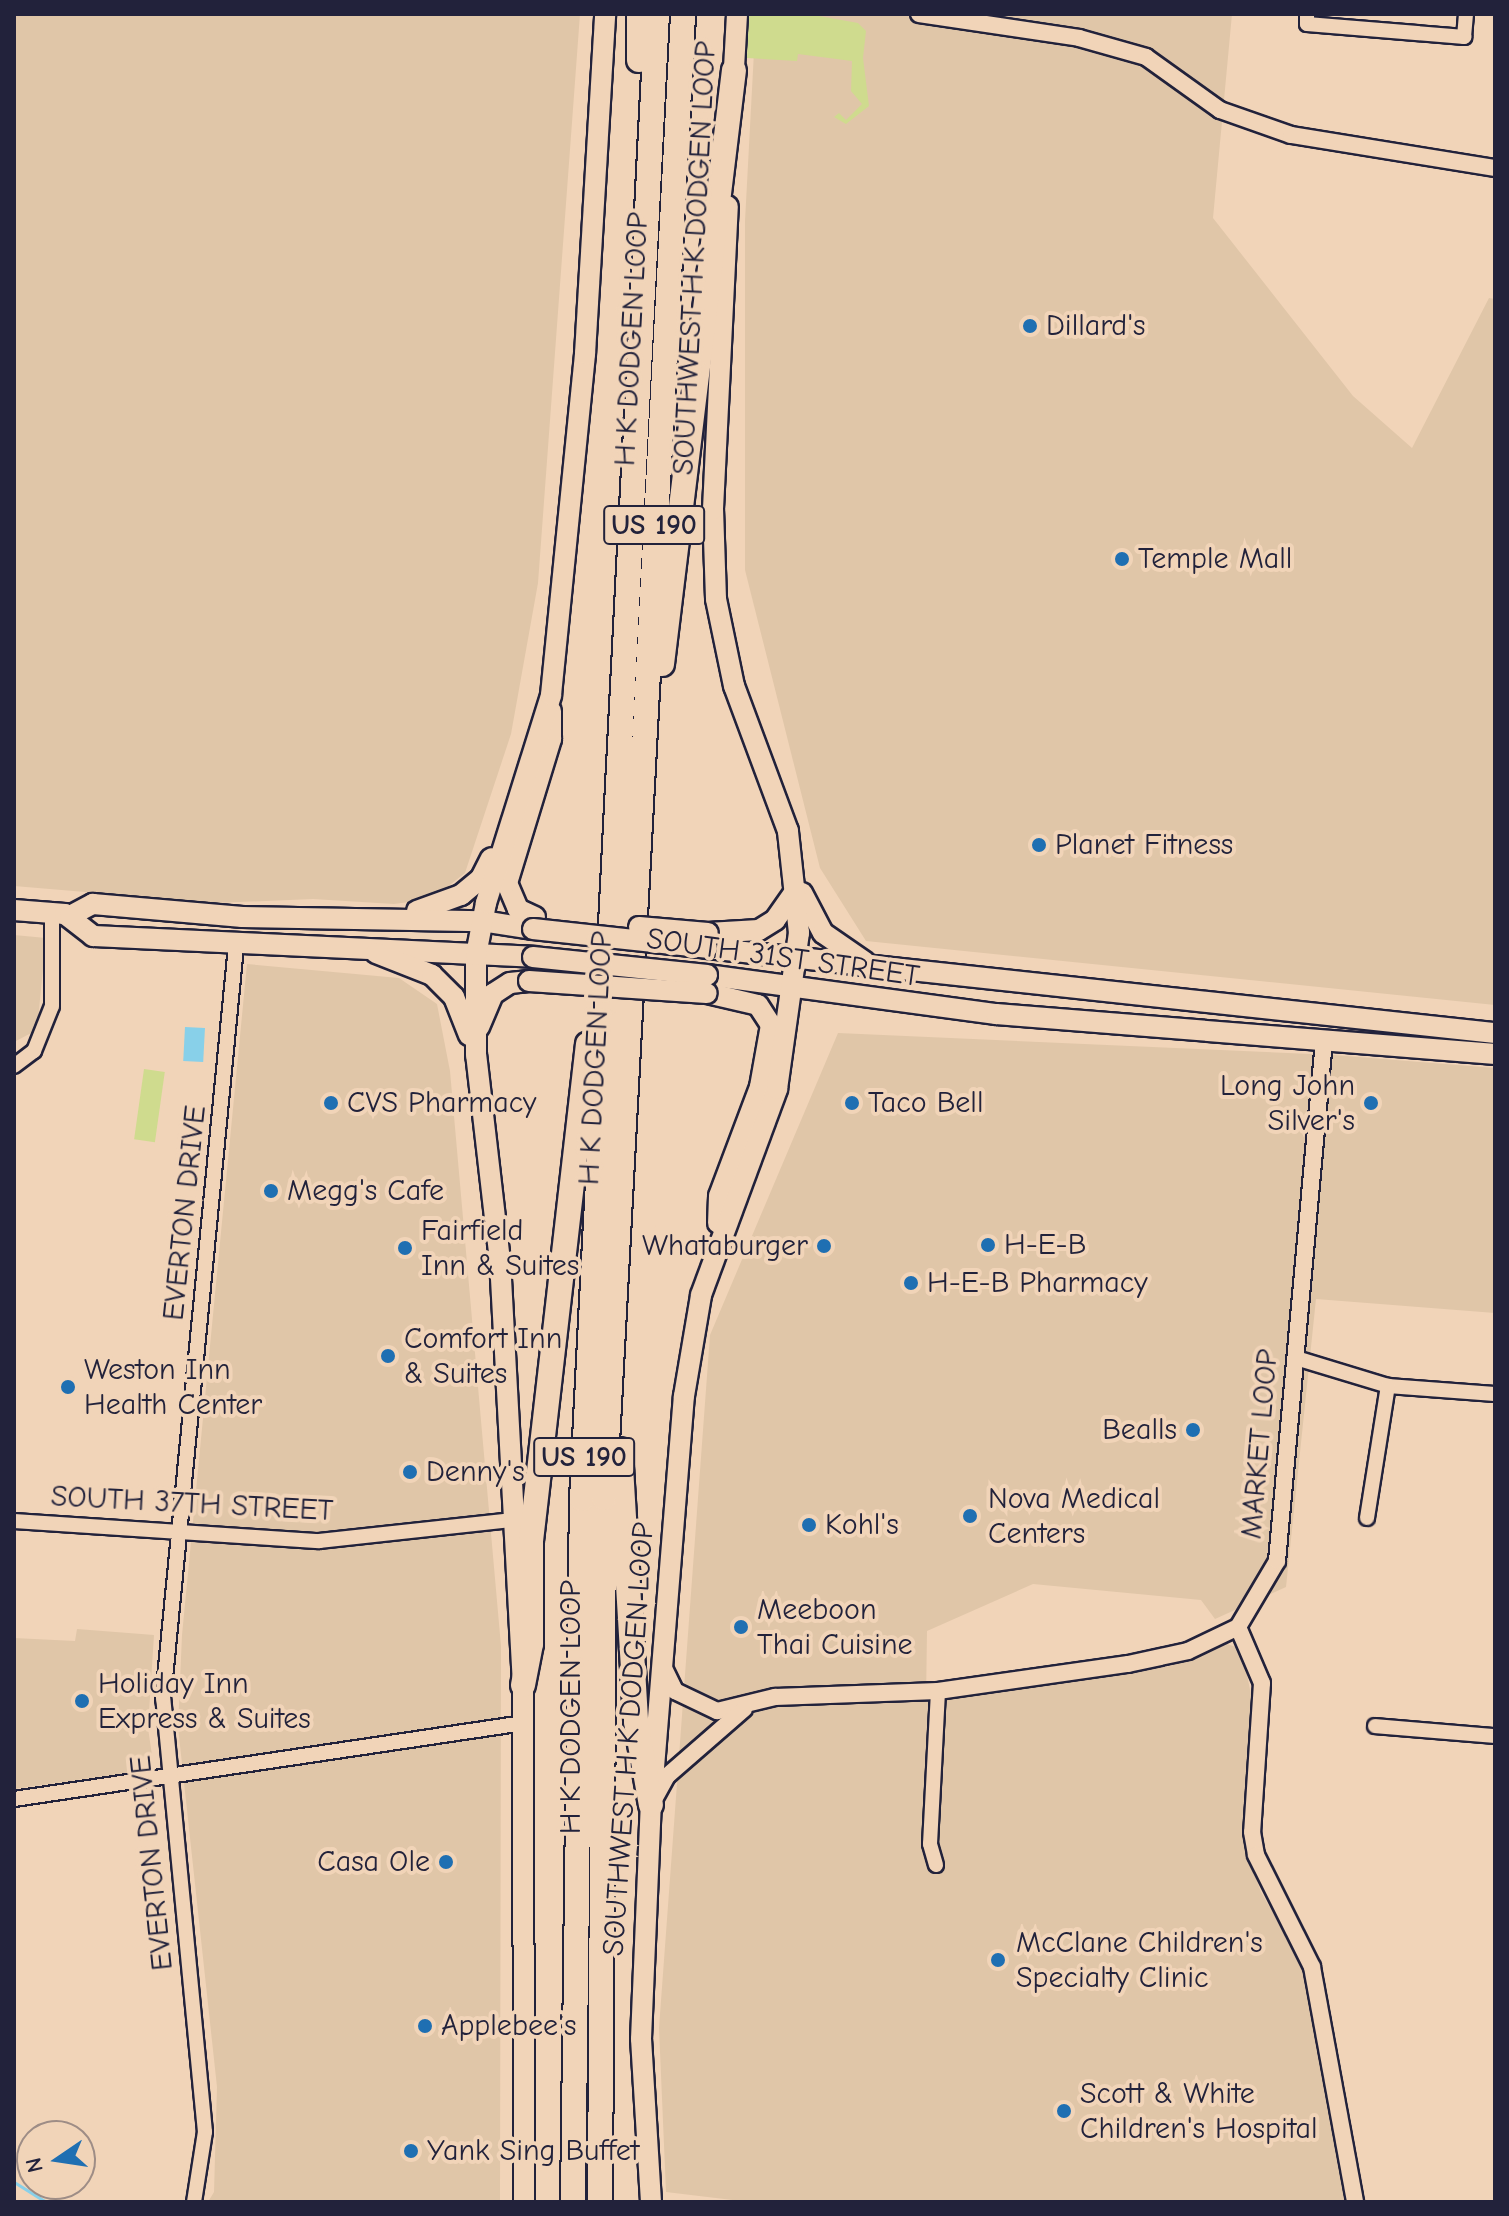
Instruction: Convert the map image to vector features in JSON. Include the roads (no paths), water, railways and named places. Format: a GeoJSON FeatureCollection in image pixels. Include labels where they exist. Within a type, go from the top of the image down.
{"type":"FeatureCollection","features":[{"type":"Feature","properties":{"kind":"highway"},"geometry":{"type":"LineString","coordinates":[[639,14],[640,300]]}},
{"type":"Feature","properties":{"kind":"highway","name":"H K DODGEN LOOP"},"geometry":{"type":"LineString","coordinates":[[573,2202],[582,1499],[640,300],[657,14]]}},
{"type":"Feature","properties":{"kind":"highway","name":"H K DODGEN LOOP"},"geometry":{"type":"LineString","coordinates":[[600,2202],[604,1498],[617,1232],[631,1036],[683,14]]}},
{"type":"Feature","properties":{"kind":"highway"},"geometry":{"type":"LineString","coordinates":[[631,1036],[647,909],[661,669],[734,70]]}},
{"type":"Feature","properties":{"kind":"highway"},"geometry":{"type":"LineString","coordinates":[[523,1685],[531,1644],[531,1541],[594,1003],[608,784],[621,712]]}},
{"type":"Feature","properties":{"kind":"highway"},"geometry":{"type":"LineString","coordinates":[[617,1232],[620,1461],[636,1722],[651,1805]]}},
{"type":"Feature","properties":{"kind":"main road"},"geometry":{"type":"LineString","coordinates":[[534,923],[518,909],[507,883],[551,739],[551,695],[585,354],[605,14]]}},
{"type":"Feature","properties":{"kind":"main road","name":"SOUTHWEST H K DODGEN LOOP"},"geometry":{"type":"LineString","coordinates":[[651,2202],[641,2039],[651,1805],[684,1396],[701,1295],[777,1089],[797,955],[796,884],[788,831],[734,686],[716,599],[713,509],[737,14]]}},
{"type":"Feature","properties":{"kind":"main road"},"geometry":{"type":"LineString","coordinates":[[524,2202],[523,1685],[511,1520],[500,1261],[475,1047],[476,955],[482,921],[510,823],[551,695]]}},
{"type":"Feature","properties":{"kind":"main road"},"geometry":{"type":"LineString","coordinates":[[335,915],[411,912],[438,907],[461,895],[481,878],[510,823]]}},
{"type":"Feature","properties":{"kind":"main road"},"geometry":{"type":"LineString","coordinates":[[708,940],[759,930],[775,920],[796,884]]}},
{"type":"Feature","properties":{"kind":"main road"},"geometry":{"type":"LineString","coordinates":[[796,884],[823,933],[875,968]]}},
{"type":"Feature","properties":{"kind":"main road","name":"SOUTH 31ST STREET"},"geometry":{"type":"LineString","coordinates":[[14,910],[62,915],[93,904],[242,917],[335,915],[534,923],[708,940],[875,968],[1000,976],[1495,1033]]}},
{"type":"Feature","properties":{"kind":"main road","name":"SOUTH 31ST STREET"},"geometry":{"type":"LineString","coordinates":[[62,915],[93,936],[236,946],[358,945],[533,957],[707,984],[794,985],[907,1005],[1495,1054]]}},
{"type":"Feature","properties":{"kind":"main road"},"geometry":{"type":"LineString","coordinates":[[358,945],[432,975],[454,997],[475,1047]]}},
{"type":"Feature","properties":{"kind":"main road"},"geometry":{"type":"LineString","coordinates":[[475,1047],[493,994],[510,983],[707,984],[758,1005],[771,1025],[760,1087],[719,1196],[718,1243]]}},
{"type":"Feature","properties":{"kind":"street"},"geometry":{"type":"LineString","coordinates":[[919,14],[1079,38],[1146,57],[1220,110],[1291,135],[1495,168]]}},
{"type":"Feature","properties":{"kind":"street"},"geometry":{"type":"LineString","coordinates":[[1307,19],[1464,37],[1466,14]]}},
{"type":"Feature","properties":{"kind":"street"},"geometry":{"type":"LineString","coordinates":[[14,1066],[45,1033],[62,915]]}},
{"type":"Feature","properties":{"kind":"street","name":"EVERTON DRIVE"},"geometry":{"type":"LineString","coordinates":[[194,2202],[205,2132],[163,1699],[236,946]]}},
{"type":"Feature","properties":{"kind":"street","name":"MARKET LOOP"},"geometry":{"type":"LineString","coordinates":[[1238,1627],[1277,1561],[1324,1041]]}},
{"type":"Feature","properties":{"kind":"street"},"geometry":{"type":"LineString","coordinates":[[1296,1358],[1388,1386],[1495,1394]]}},
{"type":"Feature","properties":{"kind":"street"},"geometry":{"type":"LineString","coordinates":[[1367,1518],[1388,1386]]}},
{"type":"Feature","properties":{"kind":"street","name":"SOUTH 37TH STREET"},"geometry":{"type":"LineString","coordinates":[[14,1521],[319,1541],[511,1520]]}},
{"type":"Feature","properties":{"kind":"street"},"geometry":{"type":"LineString","coordinates":[[661,1663],[675,1691],[693,1704],[717,1711],[745,1708],[775,1697],[938,1691],[1188,1651],[1238,1627],[1262,1683],[1252,1832],[1256,1855],[1312,1967],[1355,2202]]}},
{"type":"Feature","properties":{"kind":"street"},"geometry":{"type":"LineString","coordinates":[[936,1865],[930,1844],[938,1691]]}},
{"type":"Feature","properties":{"kind":"street"},"geometry":{"type":"LineString","coordinates":[[651,1805],[667,1776],[713,1731],[745,1708]]}},
{"type":"Feature","properties":{"kind":"street"},"geometry":{"type":"LineString","coordinates":[[14,1799],[524,1723]]}},
{"type":"Feature","properties":{"kind":"street"},"geometry":{"type":"LineString","coordinates":[[1375,1726],[1495,1736]]}},
{"type":"Feature","properties":{"kind":"water"},"geometry":{"type":"Polygon","coordinates":[[[185,1027],[205,1028],[203,1062],[183,1061],[185,1027]]]}},
{"type":"Feature","properties":{"kind":"waterway"},"geometry":{"type":"LineString","coordinates":[[14,2182],[46,2202]]}},
{"type":"Feature","properties":{"kind":"place","name":"Dillard's"},"geometry":{"type":"Point","coordinates":[1030,326]}},
{"type":"Feature","properties":{"kind":"place","name":"Temple Mall"},"geometry":{"type":"Point","coordinates":[1122,559]}},
{"type":"Feature","properties":{"kind":"place","name":"Planet Fitness"},"geometry":{"type":"Point","coordinates":[1039,845]}},
{"type":"Feature","properties":{"kind":"place","name":"CVS Pharmacy"},"geometry":{"type":"Point","coordinates":[331,1103]}},
{"type":"Feature","properties":{"kind":"place","name":"Taco Bell"},"geometry":{"type":"Point","coordinates":[852,1103]}},
{"type":"Feature","properties":{"kind":"place","name":"Long John Silver's"},"geometry":{"type":"Point","coordinates":[1371,1103]}},
{"type":"Feature","properties":{"kind":"place","name":"Megg's Cafe"},"geometry":{"type":"Point","coordinates":[271,1191]}},
{"type":"Feature","properties":{"kind":"place","name":"H-E-B"},"geometry":{"type":"Point","coordinates":[988,1245]}},
{"type":"Feature","properties":{"kind":"place","name":"Whataburger"},"geometry":{"type":"Point","coordinates":[824,1246]}},
{"type":"Feature","properties":{"kind":"place","name":"Fairfield Inn & Suites"},"geometry":{"type":"Point","coordinates":[405,1248]}},
{"type":"Feature","properties":{"kind":"place","name":"H-E-B Pharmacy"},"geometry":{"type":"Point","coordinates":[911,1283]}},
{"type":"Feature","properties":{"kind":"place","name":"Comfort Inn & Suites"},"geometry":{"type":"Point","coordinates":[388,1356]}},
{"type":"Feature","properties":{"kind":"place","name":"Weston Inn Health Center"},"geometry":{"type":"Point","coordinates":[68,1387]}},
{"type":"Feature","properties":{"kind":"place","name":"Bealls"},"geometry":{"type":"Point","coordinates":[1193,1430]}},
{"type":"Feature","properties":{"kind":"place","name":"Denny's"},"geometry":{"type":"Point","coordinates":[410,1472]}},
{"type":"Feature","properties":{"kind":"place","name":"Nova Medical Centers"},"geometry":{"type":"Point","coordinates":[970,1516]}},
{"type":"Feature","properties":{"kind":"place","name":"Kohl's"},"geometry":{"type":"Point","coordinates":[809,1525]}},
{"type":"Feature","properties":{"kind":"place","name":"Meeboon Thai Cuisine"},"geometry":{"type":"Point","coordinates":[741,1627]}},
{"type":"Feature","properties":{"kind":"place","name":"Holiday Inn Express & Suites"},"geometry":{"type":"Point","coordinates":[82,1701]}},
{"type":"Feature","properties":{"kind":"place","name":"Casa Ole"},"geometry":{"type":"Point","coordinates":[446,1862]}},
{"type":"Feature","properties":{"kind":"place","name":"McClane Children's Specialty Clinic"},"geometry":{"type":"Point","coordinates":[998,1960]}},
{"type":"Feature","properties":{"kind":"place","name":"Applebee's"},"geometry":{"type":"Point","coordinates":[425,2026]}},
{"type":"Feature","properties":{"kind":"place","name":"Scott & White Children's Hospital"},"geometry":{"type":"Point","coordinates":[1064,2111]}},
{"type":"Feature","properties":{"kind":"place","name":"Yank Sing Buffet"},"geometry":{"type":"Point","coordinates":[411,2151]}}]}
